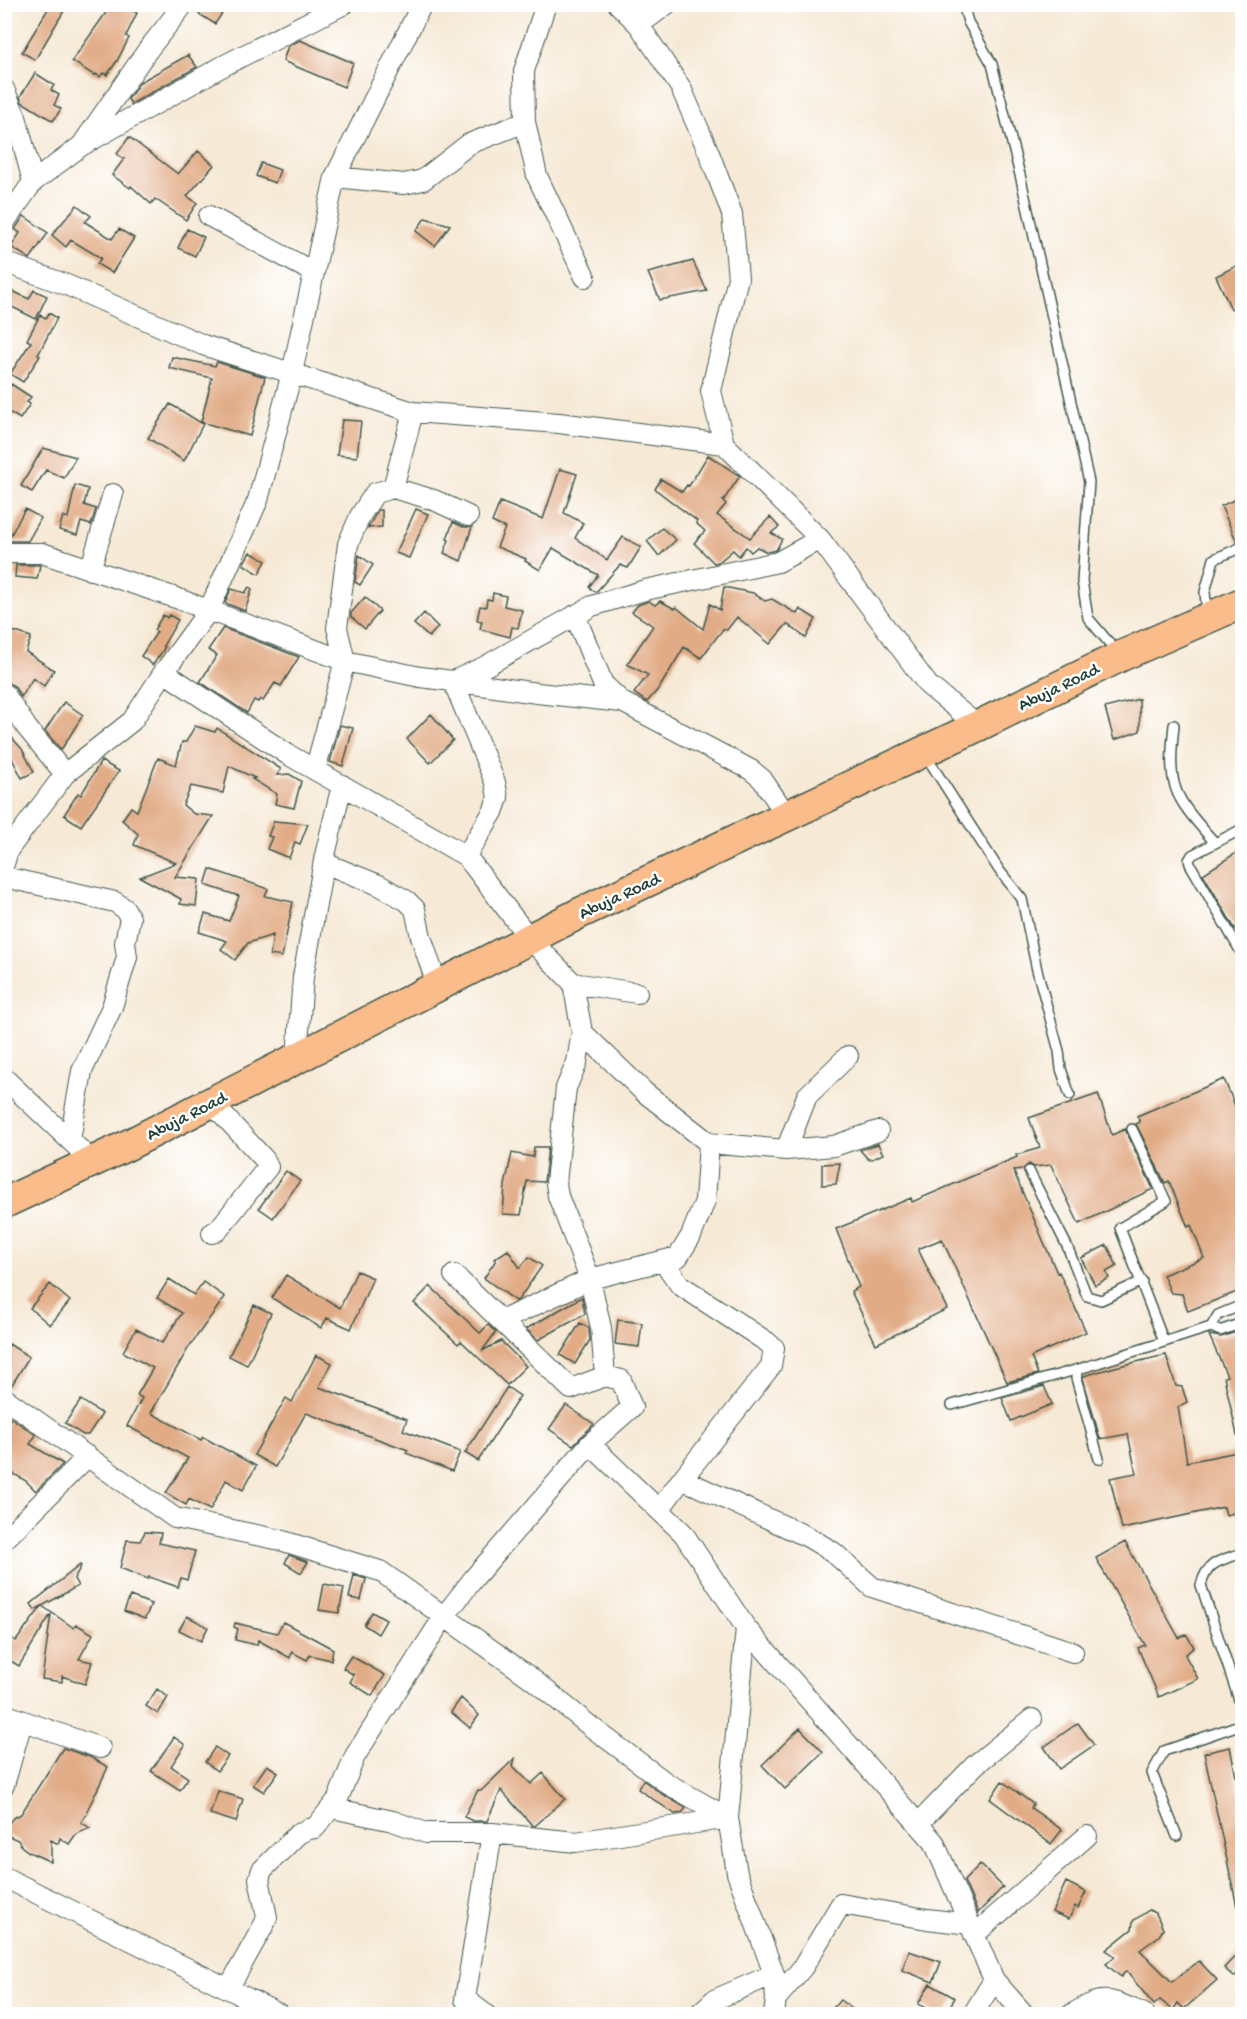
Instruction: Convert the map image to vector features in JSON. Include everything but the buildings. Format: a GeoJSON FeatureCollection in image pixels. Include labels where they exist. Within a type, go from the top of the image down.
{"type":"FeatureCollection","features":[{"type":"Feature","properties":{"kind":"main road","name":"Abuja Road"},"geometry":{"type":"LineString","coordinates":[[4,1203],[93,1162],[529,938],[978,726],[1120,656],[1208,620],[1242,603]]}},
{"type":"Feature","properties":{"kind":"street"},"geometry":{"type":"LineString","coordinates":[[81,146],[147,51],[184,4]]}},
{"type":"Feature","properties":{"kind":"street"},"geometry":{"type":"LineString","coordinates":[[4,223],[33,182],[81,146],[223,66],[344,4]]}},
{"type":"Feature","properties":{"kind":"street"},"geometry":{"type":"LineString","coordinates":[[4,864],[9,850],[65,774],[132,721],[209,610],[258,500],[292,373],[335,177],[422,4]]}},
{"type":"Feature","properties":{"kind":"street"},"geometry":{"type":"LineString","coordinates":[[546,4],[524,71],[525,122],[537,176],[585,277]]}},
{"type":"Feature","properties":{"kind":"street"},"geometry":{"type":"LineString","coordinates":[[618,4],[639,25],[681,88],[732,214],[738,278],[711,391],[724,444],[820,539],[928,685],[978,726]]}},
{"type":"Feature","properties":{"kind":"street"},"geometry":{"type":"LineString","coordinates":[[639,25],[667,4]]}},
{"type":"Feature","properties":{"kind":"street"},"geometry":{"type":"LineString","coordinates":[[4,89],[16,117],[33,182]]}},
{"type":"Feature","properties":{"kind":"street"},"geometry":{"type":"LineString","coordinates":[[335,177],[404,184],[423,180],[469,144],[525,122]]}},
{"type":"Feature","properties":{"kind":"street"},"geometry":{"type":"LineString","coordinates":[[209,216],[313,272]]}},
{"type":"Feature","properties":{"kind":"street"},"geometry":{"type":"LineString","coordinates":[[4,262],[67,285],[203,345],[413,412],[559,423],[724,444]]}},
{"type":"Feature","properties":{"kind":"street"},"geometry":{"type":"LineString","coordinates":[[393,488],[413,412]]}},
{"type":"Feature","properties":{"kind":"street"},"geometry":{"type":"LineString","coordinates":[[315,770],[345,661],[337,628],[348,544],[360,516],[375,493],[393,488],[434,500],[468,516]]}},
{"type":"Feature","properties":{"kind":"street"},"geometry":{"type":"LineString","coordinates":[[90,570],[113,494]]}},
{"type":"Feature","properties":{"kind":"street"},"geometry":{"type":"LineString","coordinates":[[453,681],[482,668],[592,606],[645,590],[778,562],[820,539]]}},
{"type":"Feature","properties":{"kind":"street"},"geometry":{"type":"LineString","coordinates":[[4,553],[42,553],[209,610],[345,661],[420,677],[622,702]]}},
{"type":"Feature","properties":{"kind":"street"},"geometry":{"type":"LineString","coordinates":[[575,615],[603,684],[622,702],[751,770],[762,779],[787,816]]}},
{"type":"Feature","properties":{"kind":"street"},"geometry":{"type":"LineString","coordinates":[[164,672],[287,754],[466,856],[529,938],[573,983],[582,1032],[577,1062],[566,1088],[556,1183],[558,1196],[590,1279],[602,1328],[605,1377]]}},
{"type":"Feature","properties":{"kind":"street"},"geometry":{"type":"LineString","coordinates":[[453,681],[495,782],[498,798],[493,812],[466,856]]}},
{"type":"Feature","properties":{"kind":"street"},"geometry":{"type":"LineString","coordinates":[[4,693],[27,728],[65,774]]}},
{"type":"Feature","properties":{"kind":"street"},"geometry":{"type":"LineString","coordinates":[[297,1057],[303,977],[324,862],[342,785]]}},
{"type":"Feature","properties":{"kind":"street"},"geometry":{"type":"LineString","coordinates":[[324,862],[379,885],[407,901],[415,909],[421,937],[437,985]]}},
{"type":"Feature","properties":{"kind":"street"},"geometry":{"type":"LineString","coordinates":[[4,877],[115,902],[125,909],[130,918],[124,943],[127,957],[112,1007],[82,1071],[70,1140]]}},
{"type":"Feature","properties":{"kind":"street"},"geometry":{"type":"LineString","coordinates":[[573,983],[637,993]]}},
{"type":"Feature","properties":{"kind":"street"},"geometry":{"type":"LineString","coordinates":[[582,1032],[644,1092],[709,1143],[786,1150],[834,1146],[878,1131]]}},
{"type":"Feature","properties":{"kind":"street"},"geometry":{"type":"LineString","coordinates":[[786,1150],[807,1096],[848,1056]]}},
{"type":"Feature","properties":{"kind":"street"},"geometry":{"type":"LineString","coordinates":[[4,1078],[93,1162]]}},
{"type":"Feature","properties":{"kind":"street"},"geometry":{"type":"LineString","coordinates":[[211,1102],[266,1160],[268,1167],[218,1230],[212,1233]]}},
{"type":"Feature","properties":{"kind":"street"},"geometry":{"type":"LineString","coordinates":[[501,1321],[590,1279],[678,1257],[691,1236],[705,1201],[709,1143]]}},
{"type":"Feature","properties":{"kind":"street"},"geometry":{"type":"LineString","coordinates":[[659,1510],[771,1366],[774,1348],[680,1285],[664,1262]]}},
{"type":"Feature","properties":{"kind":"street"},"geometry":{"type":"LineString","coordinates":[[228,1989],[267,1917],[259,1878],[262,1870],[298,1834],[315,1828],[332,1808],[355,1756],[443,1618],[474,1578],[590,1444],[632,1407],[621,1380],[605,1377],[571,1389],[454,1275]]}},
{"type":"Feature","properties":{"kind":"street"},"geometry":{"type":"LineString","coordinates":[[4,1398],[175,1518],[280,1540],[380,1571],[443,1618],[531,1678],[590,1726],[668,1784],[728,1818]]}},
{"type":"Feature","properties":{"kind":"street"},"geometry":{"type":"LineString","coordinates":[[590,1444],[683,1533],[746,1628],[934,1842],[994,1980],[1024,2014]]}},
{"type":"Feature","properties":{"kind":"street"},"geometry":{"type":"LineString","coordinates":[[7,1535],[88,1456]]}},
{"type":"Feature","properties":{"kind":"street"},"geometry":{"type":"LineString","coordinates":[[682,1479],[808,1537],[833,1552],[872,1587],[1072,1652]]}},
{"type":"Feature","properties":{"kind":"street"},"geometry":{"type":"LineString","coordinates":[[746,1628],[728,1818],[737,1873],[774,1974],[775,2007]]}},
{"type":"Feature","properties":{"kind":"street"},"geometry":{"type":"LineString","coordinates":[[4,1785],[14,1718],[100,1748]]}},
{"type":"Feature","properties":{"kind":"street"},"geometry":{"type":"LineString","coordinates":[[918,1824],[975,1765],[1032,1719]]}},
{"type":"Feature","properties":{"kind":"street"},"geometry":{"type":"LineString","coordinates":[[332,1808],[393,1821],[426,1833],[492,1833],[576,1842],[728,1818]]}},
{"type":"Feature","properties":{"kind":"street"},"geometry":{"type":"LineString","coordinates":[[485,2014],[465,2000],[492,1833]]}},
{"type":"Feature","properties":{"kind":"street"},"geometry":{"type":"LineString","coordinates":[[972,1929],[1087,1836]]}},
{"type":"Feature","properties":{"kind":"street"},"geometry":{"type":"LineString","coordinates":[[4,1877],[279,2014]]}},
{"type":"Feature","properties":{"kind":"street"},"geometry":{"type":"LineString","coordinates":[[775,2007],[803,1967],[841,1904],[972,1929]]}},
{"type":"Feature","properties":{"kind":"street"},"geometry":{"type":"LineString","coordinates":[[699,2014],[714,2000],[774,1974]]}},
{"type":"Feature","properties":{"kind":"street"},"geometry":{"type":"LineString","coordinates":[[973,2014],[994,1980]]}},
{"type":"Feature","properties":{"kind":"street"},"geometry":{"type":"LineString","coordinates":[[1072,2014],[1100,2000],[1112,2000],[1144,2014]]}},
{"type":"Feature","properties":{"kind":"lane"},"geometry":{"type":"LineString","coordinates":[[963,4],[968,22],[992,64],[1021,179],[1089,482],[1082,581],[1088,618],[1120,656]]}},
{"type":"Feature","properties":{"kind":"lane"},"geometry":{"type":"LineString","coordinates":[[1208,620],[1205,592],[1214,559],[1242,547]]}},
{"type":"Feature","properties":{"kind":"lane"},"geometry":{"type":"LineString","coordinates":[[1174,725],[1170,761],[1175,790],[1185,808],[1215,843]]}},
{"type":"Feature","properties":{"kind":"lane"},"geometry":{"type":"LineString","coordinates":[[923,751],[999,870],[1022,899],[1037,970],[1059,1051],[1061,1069],[1070,1095]]}},
{"type":"Feature","properties":{"kind":"lane"},"geometry":{"type":"LineString","coordinates":[[1242,829],[1192,855],[1189,860],[1242,954]]}},
{"type":"Feature","properties":{"kind":"lane"},"geometry":{"type":"LineString","coordinates":[[1132,1129],[1166,1200],[1120,1228],[1164,1342]]}},
{"type":"Feature","properties":{"kind":"lane"},"geometry":{"type":"LineString","coordinates":[[1029,1171],[1067,1246],[1087,1296],[1101,1300],[1142,1281]]}},
{"type":"Feature","properties":{"kind":"lane"},"geometry":{"type":"LineString","coordinates":[[1211,1327],[1218,1315],[1242,1305]]}},
{"type":"Feature","properties":{"kind":"lane"},"geometry":{"type":"LineString","coordinates":[[952,1406],[1079,1370],[1211,1327],[1220,1331],[1242,1323]]}},
{"type":"Feature","properties":{"kind":"lane"},"geometry":{"type":"LineString","coordinates":[[1079,1370],[1076,1378],[1099,1459]]}},
{"type":"Feature","properties":{"kind":"lane"},"geometry":{"type":"LineString","coordinates":[[1242,1553],[1211,1564],[1205,1573],[1202,1585],[1242,1709]]}},
{"type":"Feature","properties":{"kind":"lane"},"geometry":{"type":"LineString","coordinates":[[1177,1836],[1152,1773],[1164,1751],[1242,1724]]}}]}
